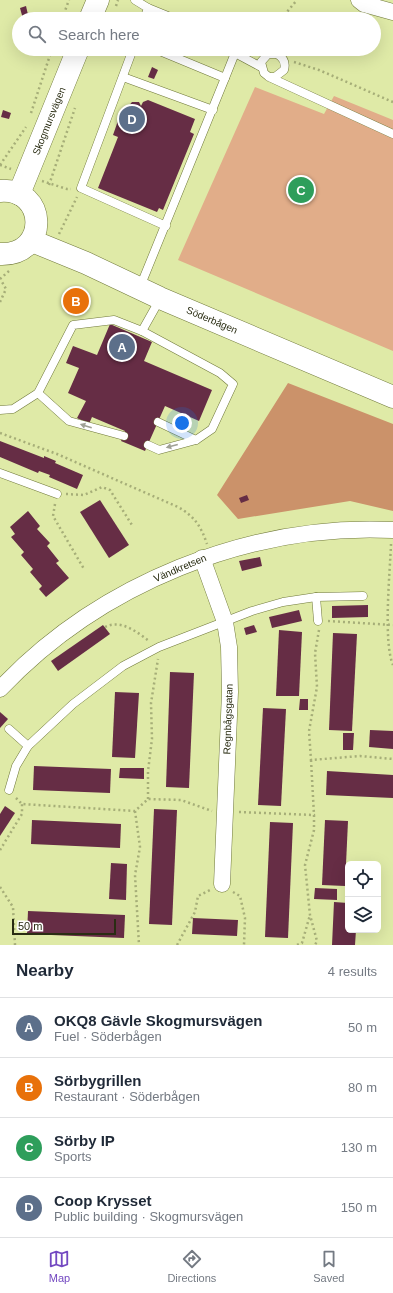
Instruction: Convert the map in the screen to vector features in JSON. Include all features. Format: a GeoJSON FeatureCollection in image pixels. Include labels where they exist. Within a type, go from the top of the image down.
{"type":"FeatureCollection","features":[{"type":"Feature","properties":{"kind":"street"},"geometry":{"type":"LineString","coordinates":[[93,12],[98,0]]}},
{"type":"Feature","properties":{"kind":"street"},"geometry":{"type":"LineString","coordinates":[[359,0],[364,4],[393,12]]}},
{"type":"Feature","properties":{"kind":"street","name":"Skogmursvägen"},"geometry":{"type":"LineString","coordinates":[[32,240],[36,230],[37,220],[31,204],[10,192],[75,56]]}},
{"type":"Feature","properties":{"kind":"street"},"geometry":{"type":"LineString","coordinates":[[0,254],[18,252],[32,240]]}},
{"type":"Feature","properties":{"kind":"street","name":"Söderbågen"},"geometry":{"type":"LineString","coordinates":[[32,240],[86,263],[160,298],[393,397]]}},
{"type":"Feature","properties":{"kind":"street","name":"Vändkretsen"},"geometry":{"type":"LineString","coordinates":[[0,689],[49,645],[84,619],[139,587],[202,558],[252,543],[328,530],[392,530]]}},
{"type":"Feature","properties":{"kind":"street","name":"Regnbågsgatan"},"geometry":{"type":"LineString","coordinates":[[202,558],[225,622],[230,666],[222,884]]}},
{"type":"Feature","properties":{"kind":"lane"},"geometry":{"type":"LineString","coordinates":[[136,0],[148,8],[158,12]]}},
{"type":"Feature","properties":{"kind":"lane"},"geometry":{"type":"LineString","coordinates":[[147,12],[148,8]]}},
{"type":"Feature","properties":{"kind":"lane"},"geometry":{"type":"LineString","coordinates":[[130,56],[82,188],[166,226]]}},
{"type":"Feature","properties":{"kind":"lane"},"geometry":{"type":"LineString","coordinates":[[172,56],[225,78]]}},
{"type":"Feature","properties":{"kind":"lane"},"geometry":{"type":"LineString","coordinates":[[139,288],[213,110],[232,56]]}},
{"type":"Feature","properties":{"kind":"lane"},"geometry":{"type":"LineString","coordinates":[[242,56],[261,67],[264,73],[269,77],[393,134]]}},
{"type":"Feature","properties":{"kind":"lane"},"geometry":{"type":"LineString","coordinates":[[261,67],[265,56]]}},
{"type":"Feature","properties":{"kind":"lane"},"geometry":{"type":"LineString","coordinates":[[269,77],[275,77],[284,70],[284,59],[280,56]]}},
{"type":"Feature","properties":{"kind":"lane"},"geometry":{"type":"LineString","coordinates":[[123,77],[213,110]]}},
{"type":"Feature","properties":{"kind":"lane"},"geometry":{"type":"LineString","coordinates":[[142,331],[160,298]]}},
{"type":"Feature","properties":{"kind":"lane"},"geometry":{"type":"LineString","coordinates":[[0,410],[13,409],[38,393],[73,325],[114,320],[142,331],[220,373],[233,384],[212,429],[196,440],[159,450],[148,445]]}},
{"type":"Feature","properties":{"kind":"lane"},"geometry":{"type":"LineString","coordinates":[[38,393],[69,421],[115,431],[124,436]]}},
{"type":"Feature","properties":{"kind":"lane"},"geometry":{"type":"LineString","coordinates":[[158,422],[196,440]]}},
{"type":"Feature","properties":{"kind":"lane"},"geometry":{"type":"LineString","coordinates":[[0,473],[57,494]]}},
{"type":"Feature","properties":{"kind":"lane"},"geometry":{"type":"LineString","coordinates":[[9,790],[16,766],[28,746],[52,722],[123,666],[159,647],[252,611],[283,602],[316,597],[363,596]]}},
{"type":"Feature","properties":{"kind":"lane"},"geometry":{"type":"LineString","coordinates":[[316,597],[318,621]]}},
{"type":"Feature","properties":{"kind":"lane"},"geometry":{"type":"LineString","coordinates":[[9,729],[28,746]]}},
{"type":"Feature","properties":{"kind":"path"},"geometry":{"type":"LineString","coordinates":[[64,12],[68,0]]}},
{"type":"Feature","properties":{"kind":"path"},"geometry":{"type":"LineString","coordinates":[[286,12],[297,0]]}},
{"type":"Feature","properties":{"kind":"path"},"geometry":{"type":"LineString","coordinates":[[29,118],[50,56]]}},
{"type":"Feature","properties":{"kind":"path"},"geometry":{"type":"LineString","coordinates":[[284,59],[319,70],[393,102]]}},
{"type":"Feature","properties":{"kind":"path"},"geometry":{"type":"LineString","coordinates":[[76,105],[49,185],[67,189],[82,188]]}},
{"type":"Feature","properties":{"kind":"path"},"geometry":{"type":"LineString","coordinates":[[0,165],[27,125]]}},
{"type":"Feature","properties":{"kind":"path"},"geometry":{"type":"LineString","coordinates":[[0,302],[6,289],[1,280]]}},
{"type":"Feature","properties":{"kind":"path"},"geometry":{"type":"LineString","coordinates":[[0,433],[57,454],[178,507],[190,514],[201,528],[208,546],[202,558]]}},
{"type":"Feature","properties":{"kind":"path"},"geometry":{"type":"LineString","coordinates":[[84,569],[53,516],[57,494],[84,495],[102,487],[110,490],[132,525]]}},
{"type":"Feature","properties":{"kind":"path"},"geometry":{"type":"LineString","coordinates":[[392,530],[389,624],[390,657],[393,665]]}},
{"type":"Feature","properties":{"kind":"path"},"geometry":{"type":"LineString","coordinates":[[315,945],[317,941],[310,915],[305,865],[314,830],[309,731],[317,687],[315,653],[320,632],[318,621],[393,625]]}},
{"type":"Feature","properties":{"kind":"path"},"geometry":{"type":"LineString","coordinates":[[106,627],[114,624],[125,626],[159,647],[151,702],[152,739],[148,771],[148,799]]}},
{"type":"Feature","properties":{"kind":"path"},"geometry":{"type":"LineString","coordinates":[[311,760],[360,756],[393,759]]}},
{"type":"Feature","properties":{"kind":"path"},"geometry":{"type":"LineString","coordinates":[[0,850],[22,814],[22,804],[9,790]]}},
{"type":"Feature","properties":{"kind":"path"},"geometry":{"type":"LineString","coordinates":[[22,804],[134,811],[148,799],[180,800],[208,811],[314,815]]}},
{"type":"Feature","properties":{"kind":"path"},"geometry":{"type":"LineString","coordinates":[[134,811],[140,847],[135,875],[139,945]]}},
{"type":"Feature","properties":{"kind":"path"},"geometry":{"type":"LineString","coordinates":[[178,945],[185,929],[190,925],[190,918],[195,912],[198,896],[222,884],[240,896],[245,918],[244,945]]}},
{"type":"Feature","properties":{"kind":"path"},"geometry":{"type":"LineString","coordinates":[[0,887],[13,907],[14,945]]}},
{"type":"Feature","properties":{"kind":"path"},"geometry":{"type":"LineString","coordinates":[[297,945],[302,944],[310,915]]}},
{"type":"Feature","properties":{"kind":"shaded area"},"geometry":{"type":"Polygon","coordinates":[[[255,87],[324,114],[334,96],[393,120],[393,351],[178,260],[255,87]]]}},
{"type":"Feature","properties":{"kind":"shaded area"},"geometry":{"type":"Polygon","coordinates":[[[288,383],[393,424],[393,511],[350,501],[238,519],[217,495],[288,383]]]}},
{"type":"Feature","properties":{"kind":"building"},"geometry":{"type":"Polygon","coordinates":[[[26,6],[27,12],[21,12],[20,8],[26,6]]]}},
{"type":"Feature","properties":{"kind":"building"},"geometry":{"type":"Polygon","coordinates":[[[152,67],[158,70],[154,79],[148,77],[152,67]]]}},
{"type":"Feature","properties":{"kind":"building"},"geometry":{"type":"Polygon","coordinates":[[[148,100],[195,119],[190,132],[194,134],[163,210],[159,208],[157,212],[98,188],[118,137],[113,135],[120,115],[128,112],[127,108],[132,102],[139,102],[141,106],[143,102],[148,100]]]}},
{"type":"Feature","properties":{"kind":"building"},"geometry":{"type":"Polygon","coordinates":[[[3,110],[11,113],[9,119],[1,117],[3,110]]]}},
{"type":"Feature","properties":{"kind":"building"},"geometry":{"type":"Polygon","coordinates":[[[69,295],[86,301],[83,310],[66,303],[69,295]]]}},
{"type":"Feature","properties":{"kind":"building"},"geometry":{"type":"Polygon","coordinates":[[[110,324],[152,342],[144,361],[212,390],[199,421],[165,406],[145,451],[121,441],[125,431],[92,417],[89,424],[77,418],[86,401],[68,393],[79,368],[66,363],[73,346],[97,355],[110,324]]]}},
{"type":"Feature","properties":{"kind":"building"},"geometry":{"type":"Polygon","coordinates":[[[0,441],[44,458],[44,456],[56,461],[55,463],[83,475],[77,489],[49,477],[50,475],[39,471],[38,473],[0,457],[0,441]]]}},
{"type":"Feature","properties":{"kind":"building"},"geometry":{"type":"Polygon","coordinates":[[[247,495],[249,500],[241,503],[239,498],[247,495]]]}},
{"type":"Feature","properties":{"kind":"building"},"geometry":{"type":"Polygon","coordinates":[[[100,500],[129,545],[109,558],[80,512],[100,500]]]}},
{"type":"Feature","properties":{"kind":"building"},"geometry":{"type":"Polygon","coordinates":[[[28,511],[40,526],[37,529],[50,543],[47,546],[59,561],[56,563],[69,578],[46,597],[39,589],[42,586],[30,572],[33,569],[21,555],[24,552],[11,537],[15,534],[10,527],[28,511]]]}},
{"type":"Feature","properties":{"kind":"building"},"geometry":{"type":"Polygon","coordinates":[[[260,557],[262,566],[242,571],[239,561],[260,557]]]}},
{"type":"Feature","properties":{"kind":"building"},"geometry":{"type":"Polygon","coordinates":[[[368,605],[368,617],[332,618],[332,606],[368,605]]]}},
{"type":"Feature","properties":{"kind":"building"},"geometry":{"type":"Polygon","coordinates":[[[299,610],[302,621],[272,628],[269,617],[299,610]]]}},
{"type":"Feature","properties":{"kind":"building"},"geometry":{"type":"Polygon","coordinates":[[[103,625],[110,634],[58,671],[51,661],[103,625]]]}},
{"type":"Feature","properties":{"kind":"building"},"geometry":{"type":"Polygon","coordinates":[[[254,625],[257,632],[246,635],[244,628],[254,625]]]}},
{"type":"Feature","properties":{"kind":"building"},"geometry":{"type":"Polygon","coordinates":[[[279,630],[302,632],[299,696],[276,696],[279,630]]]}},
{"type":"Feature","properties":{"kind":"building"},"geometry":{"type":"Polygon","coordinates":[[[333,633],[357,634],[352,731],[329,730],[333,633]]]}},
{"type":"Feature","properties":{"kind":"building"},"geometry":{"type":"Polygon","coordinates":[[[170,672],[194,673],[189,788],[166,787],[170,672]]]}},
{"type":"Feature","properties":{"kind":"building"},"geometry":{"type":"Polygon","coordinates":[[[115,692],[139,693],[135,758],[112,757],[115,692]]]}},
{"type":"Feature","properties":{"kind":"building"},"geometry":{"type":"Polygon","coordinates":[[[300,699],[308,699],[308,710],[299,710],[300,699]]]}},
{"type":"Feature","properties":{"kind":"building"},"geometry":{"type":"Polygon","coordinates":[[[263,708],[286,709],[281,806],[258,805],[263,708]]]}},
{"type":"Feature","properties":{"kind":"building"},"geometry":{"type":"Polygon","coordinates":[[[0,712],[8,719],[0,728],[0,712]]]}},
{"type":"Feature","properties":{"kind":"building"},"geometry":{"type":"Polygon","coordinates":[[[370,730],[393,731],[393,749],[369,747],[370,730]]]}},
{"type":"Feature","properties":{"kind":"building"},"geometry":{"type":"Polygon","coordinates":[[[343,733],[354,733],[353,750],[343,750],[343,733]]]}},
{"type":"Feature","properties":{"kind":"building"},"geometry":{"type":"Polygon","coordinates":[[[34,766],[111,769],[110,793],[33,790],[34,766]]]}},
{"type":"Feature","properties":{"kind":"building"},"geometry":{"type":"Polygon","coordinates":[[[120,768],[144,768],[144,779],[119,778],[120,768]]]}},
{"type":"Feature","properties":{"kind":"building"},"geometry":{"type":"Polygon","coordinates":[[[327,771],[393,775],[393,798],[326,795],[327,771]]]}},
{"type":"Feature","properties":{"kind":"building"},"geometry":{"type":"Polygon","coordinates":[[[5,806],[15,813],[0,836],[0,814],[5,806]]]}},
{"type":"Feature","properties":{"kind":"building"},"geometry":{"type":"Polygon","coordinates":[[[154,809],[177,810],[172,925],[149,924],[154,809]]]}},
{"type":"Feature","properties":{"kind":"building"},"geometry":{"type":"Polygon","coordinates":[[[32,820],[121,824],[120,848],[31,844],[32,820]]]}},
{"type":"Feature","properties":{"kind":"building"},"geometry":{"type":"Polygon","coordinates":[[[325,820],[348,821],[345,886],[322,885],[325,820]]]}},
{"type":"Feature","properties":{"kind":"building"},"geometry":{"type":"Polygon","coordinates":[[[270,822],[293,823],[288,938],[265,937],[270,822]]]}},
{"type":"Feature","properties":{"kind":"building"},"geometry":{"type":"Polygon","coordinates":[[[111,863],[127,864],[126,900],[109,899],[111,863]]]}},
{"type":"Feature","properties":{"kind":"building"},"geometry":{"type":"Polygon","coordinates":[[[315,888],[337,889],[337,900],[314,899],[315,888]]]}},
{"type":"Feature","properties":{"kind":"building"},"geometry":{"type":"Polygon","coordinates":[[[334,902],[345,903],[345,933],[356,933],[355,945],[332,945],[334,902]]]}},
{"type":"Feature","properties":{"kind":"building"},"geometry":{"type":"Polygon","coordinates":[[[28,911],[125,915],[124,938],[27,934],[28,911]]]}},
{"type":"Feature","properties":{"kind":"building"},"geometry":{"type":"Polygon","coordinates":[[[193,918],[238,920],[237,936],[192,934],[193,918]]]}},
{"type":"Feature","properties":{"kind":"place","name":"Coop Krysset"},"geometry":{"type":"Point","coordinates":[132,119]}},
{"type":"Feature","properties":{"kind":"place","name":"Sörby IP"},"geometry":{"type":"Point","coordinates":[301,190]}},
{"type":"Feature","properties":{"kind":"place","name":"Sörbygrillen"},"geometry":{"type":"Point","coordinates":[76,301]}},
{"type":"Feature","properties":{"kind":"place","name":"OKQ8 Gävle Skogmursvägen"},"geometry":{"type":"Point","coordinates":[122,347]}}]}
